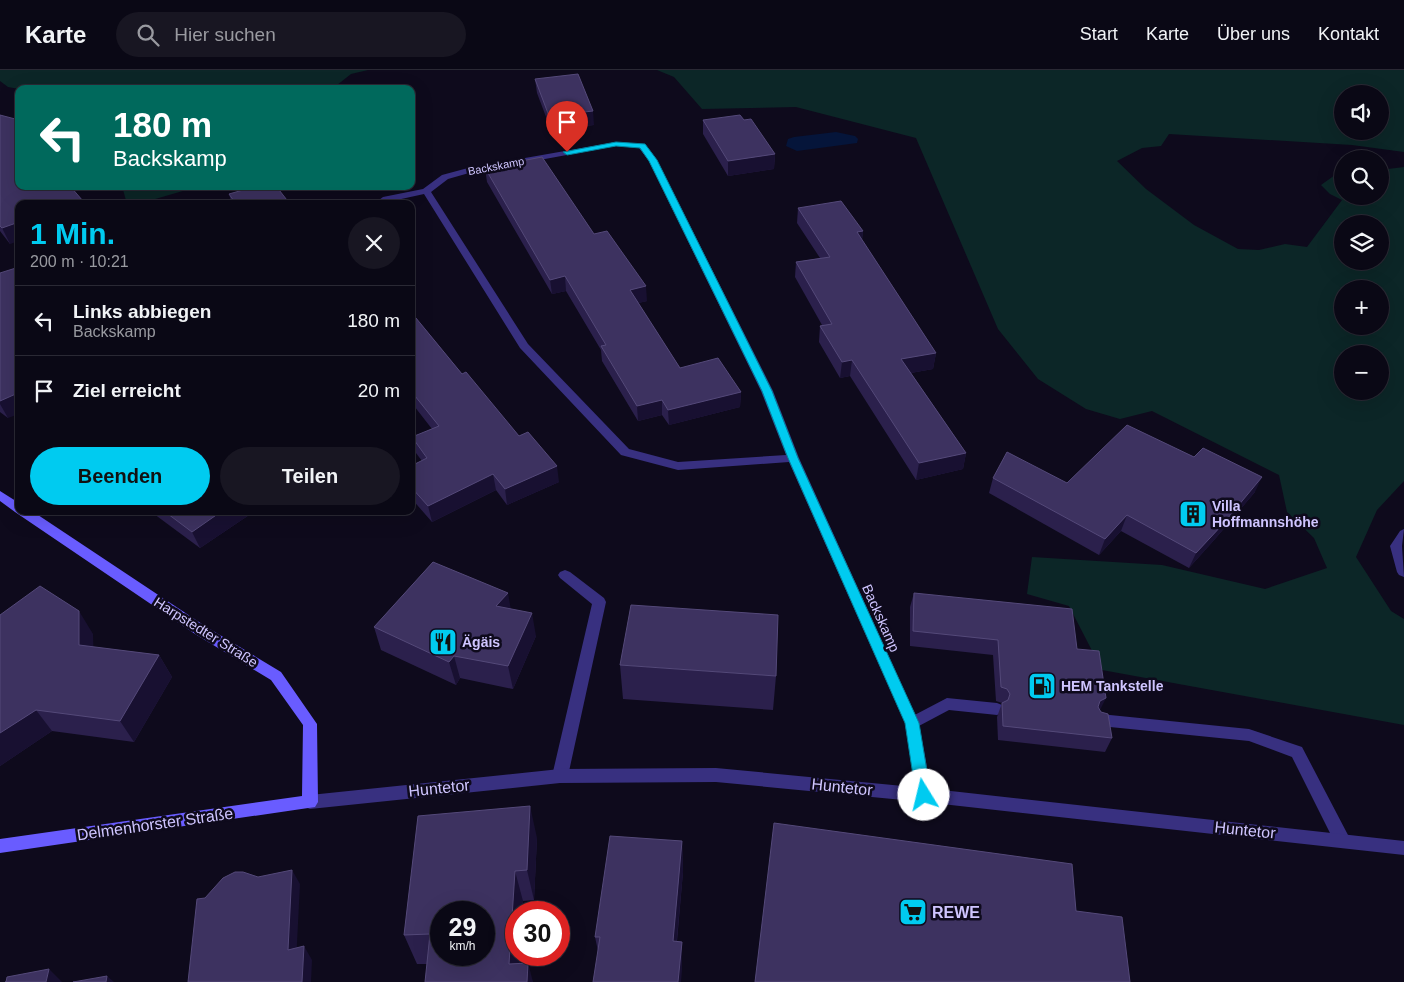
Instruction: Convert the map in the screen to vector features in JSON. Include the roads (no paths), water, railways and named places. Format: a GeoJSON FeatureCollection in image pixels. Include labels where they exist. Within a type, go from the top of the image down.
{"type":"FeatureCollection","features":[{"type":"Feature","properties":{"kind":"main road"},"geometry":{"type":"LineString","coordinates":[[0,495],[15,506]]}},
{"type":"Feature","properties":{"kind":"main road","name":"Harpstedter Straße"},"geometry":{"type":"LineString","coordinates":[[28,515],[200,630],[276,676],[310,724],[310,802]]}},
{"type":"Feature","properties":{"kind":"main road","name":"Delmenhorster Straße"},"geometry":{"type":"LineString","coordinates":[[0,846],[310,802]]}},
{"type":"Feature","properties":{"kind":"street","name":"Backskamp"},"geometry":{"type":"LineString","coordinates":[[384,200],[426,191],[445,177],[468,171],[616,144],[642,146],[653,160],[767,391],[793,458],[912,723],[924,795]]}},
{"type":"Feature","properties":{"kind":"street"},"geometry":{"type":"LineString","coordinates":[[426,191],[524,346],[625,452],[678,466],[793,458]]}},
{"type":"Feature","properties":{"kind":"street"},"geometry":{"type":"LineString","coordinates":[[1404,534],[1396,546],[1404,572]]}},
{"type":"Feature","properties":{"kind":"street"},"geometry":{"type":"LineString","coordinates":[[560,776],[598,602],[565,575]]}},
{"type":"Feature","properties":{"kind":"street"},"geometry":{"type":"LineString","coordinates":[[912,723],[947,704],[997,709]]}},
{"type":"Feature","properties":{"kind":"street"},"geometry":{"type":"LineString","coordinates":[[1100,720],[1249,735],[1297,752],[1342,840]]}},
{"type":"Feature","properties":{"kind":"street","name":"Huntetor"},"geometry":{"type":"LineString","coordinates":[[310,802],[560,776],[716,775],[924,795],[1404,848]]}},
{"type":"Feature","properties":{"kind":"water"},"geometry":{"type":"Polygon","coordinates":[[[836,132],[855,136],[858,139],[857,143],[797,151],[786,146],[788,139],[794,137],[836,132]]]}},
{"type":"Feature","properties":{"kind":"place","name":"Villa Hoffmannshöhe"},"geometry":{"type":"Point","coordinates":[1193,514]}},
{"type":"Feature","properties":{"kind":"place","name":"Ägäis"},"geometry":{"type":"Point","coordinates":[443,642]}},
{"type":"Feature","properties":{"kind":"place","name":"HEM Tankstelle"},"geometry":{"type":"Point","coordinates":[1042,686]}},
{"type":"Feature","properties":{"kind":"place","name":"REWE"},"geometry":{"type":"Point","coordinates":[913,912]}}]}
